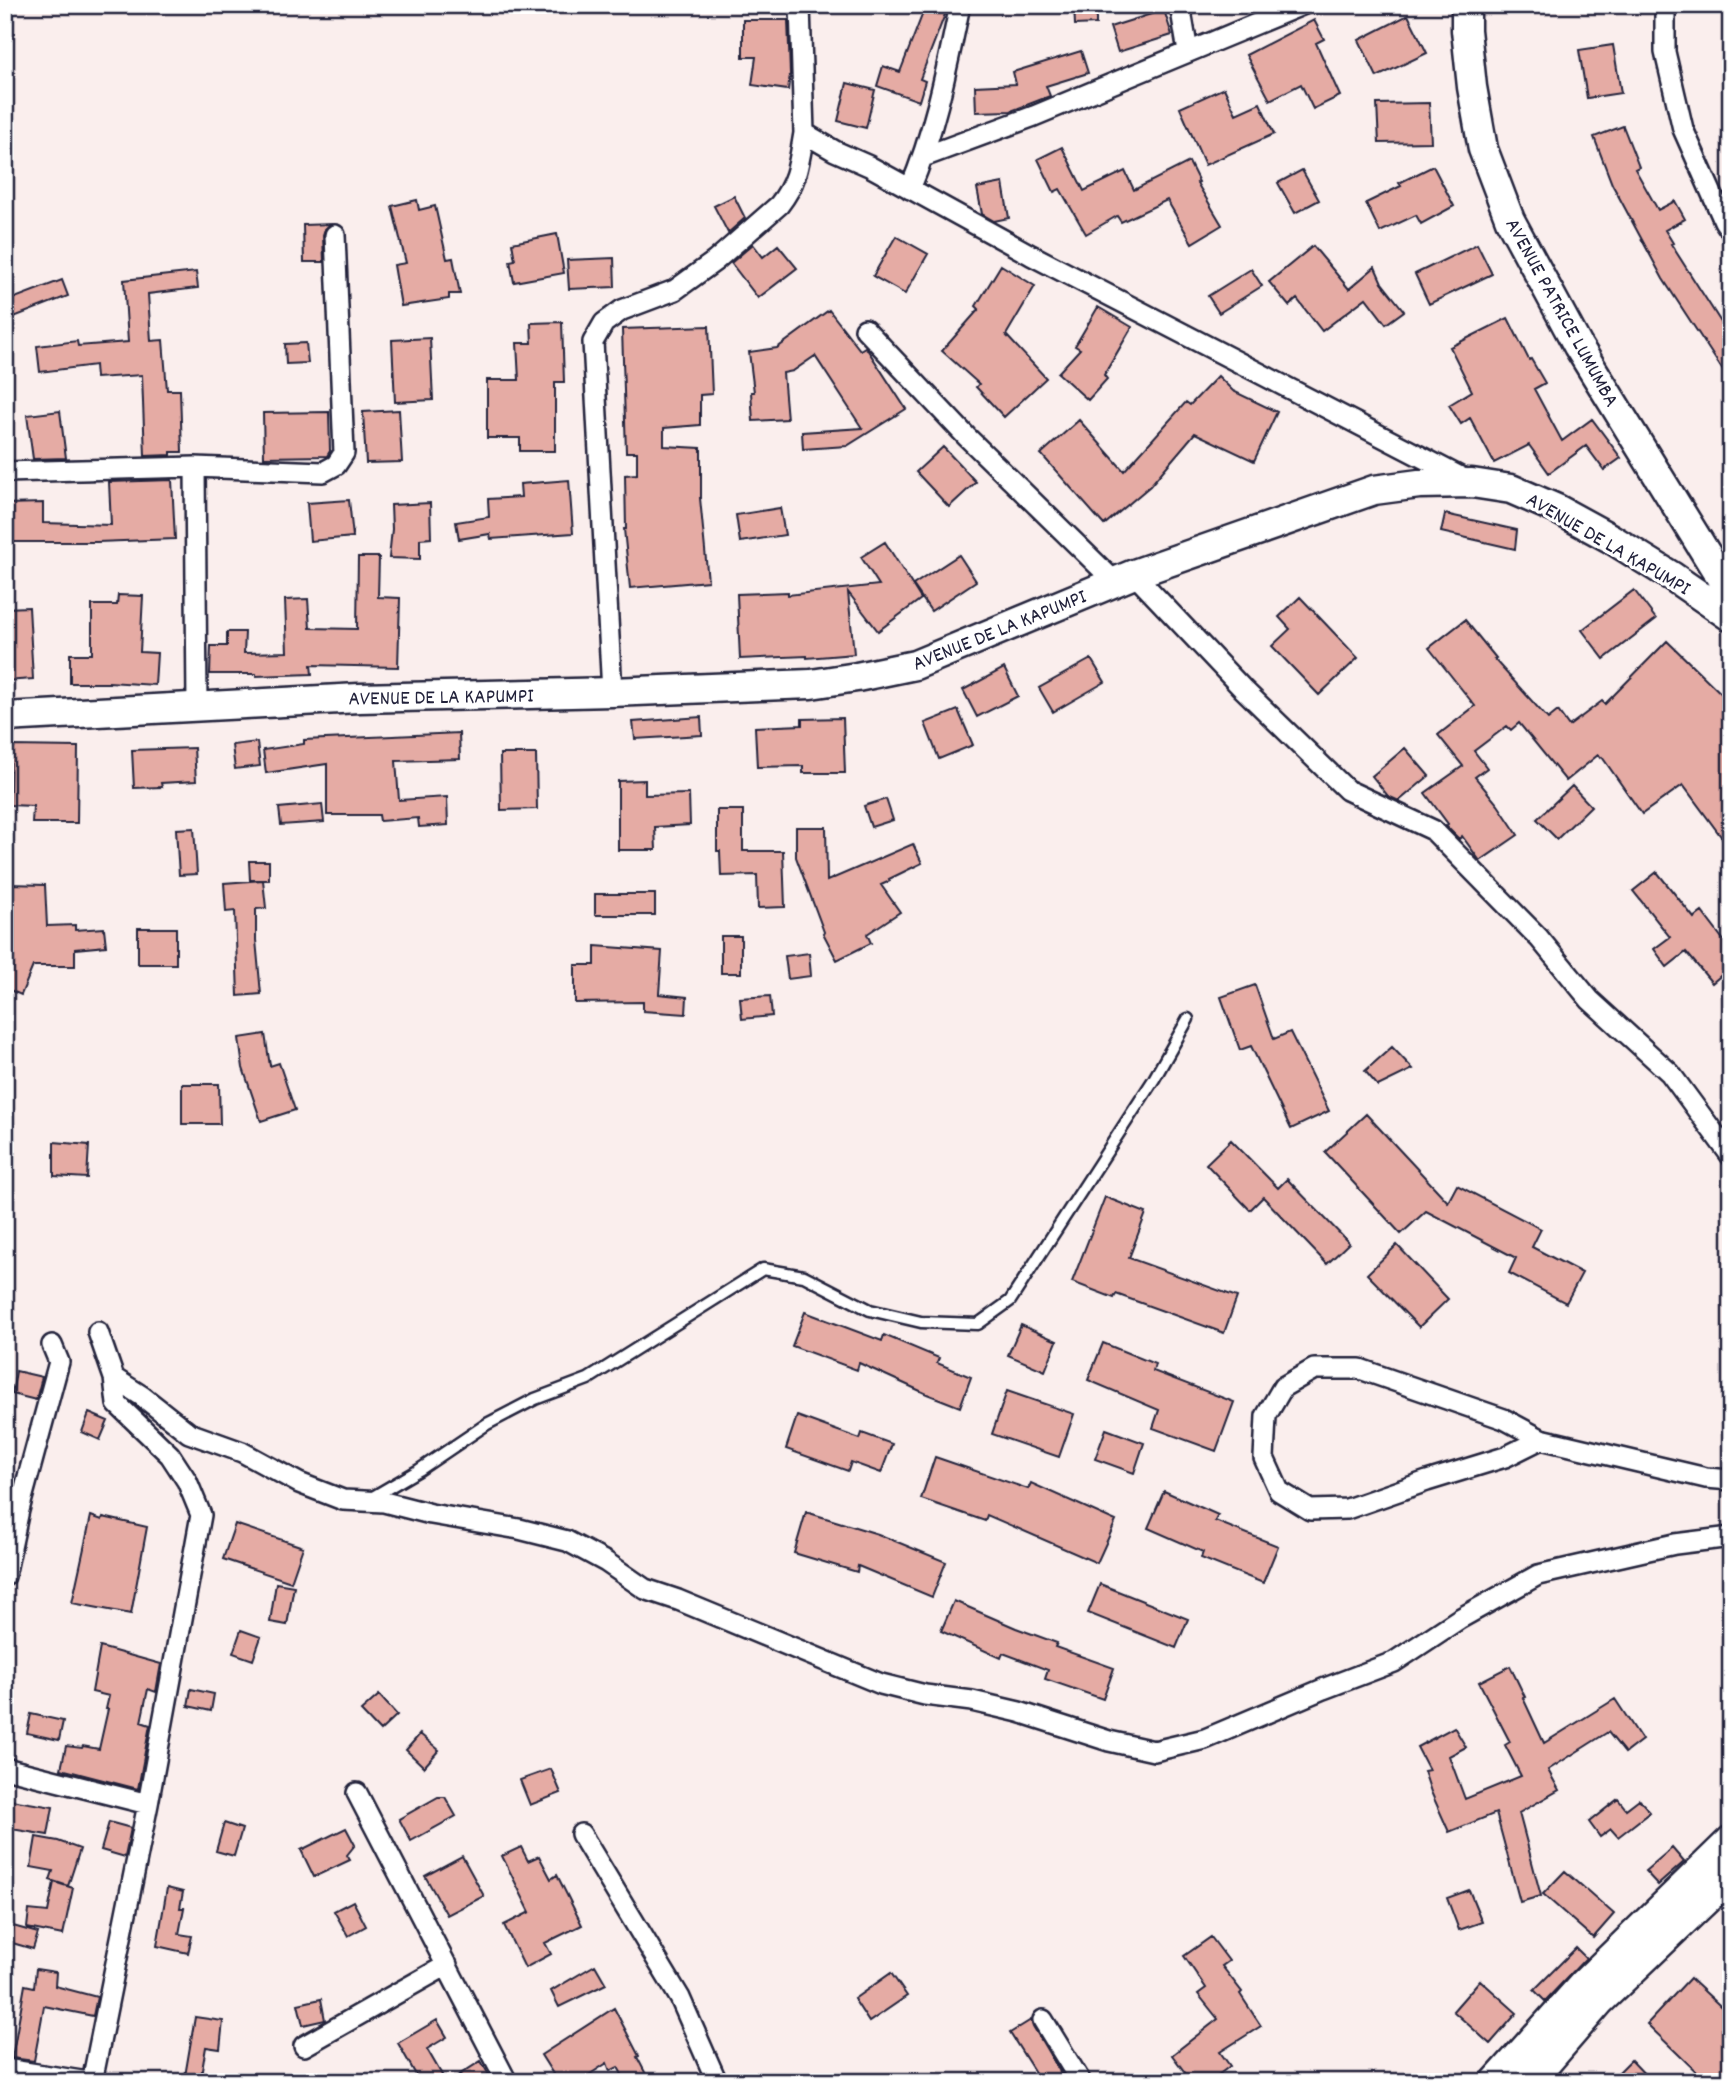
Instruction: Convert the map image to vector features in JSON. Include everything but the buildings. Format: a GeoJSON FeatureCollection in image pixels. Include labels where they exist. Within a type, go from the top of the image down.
{"type":"FeatureCollection","features":[{"type":"Feature","properties":{"kind":"main road","name":"AVENUE PATRICE LUMUMBA"},"geometry":{"type":"LineString","coordinates":[[1466,5],[1472,87],[1483,149],[1510,220],[1578,346],[1731,594]]}},
{"type":"Feature","properties":{"kind":"main road","name":"AVENUE DE LA KAPUMPI"},"geometry":{"type":"LineString","coordinates":[[5,717],[359,698],[811,684],[857,677],[915,665],[1124,578],[1374,490],[1419,484],[1472,483],[1511,489],[1558,509],[1673,577],[1731,617]]}},
{"type":"Feature","properties":{"kind":"main road"},"geometry":{"type":"LineString","coordinates":[[1531,2082],[1591,1993],[1728,1848]]}},
{"type":"Feature","properties":{"kind":"main road"},"geometry":{"type":"LineString","coordinates":[[1495,2082],[1591,1993],[1731,1876]]}},
{"type":"Feature","properties":{"kind":"street"},"geometry":{"type":"LineString","coordinates":[[611,692],[593,342],[604,323],[622,310],[675,290],[715,261],[786,197],[797,174],[804,133],[800,5]]}},
{"type":"Feature","properties":{"kind":"street"},"geometry":{"type":"LineString","coordinates":[[910,188],[923,158],[960,5]]}},
{"type":"Feature","properties":{"kind":"street"},"geometry":{"type":"LineString","coordinates":[[1180,5],[1188,52]]}},
{"type":"Feature","properties":{"kind":"street"},"geometry":{"type":"LineString","coordinates":[[923,158],[1034,116],[1302,5]]}},
{"type":"Feature","properties":{"kind":"street"},"geometry":{"type":"LineString","coordinates":[[1665,5],[1665,52],[1683,129],[1731,231]]}},
{"type":"Feature","properties":{"kind":"street"},"geometry":{"type":"LineString","coordinates":[[804,133],[1031,255],[1472,483]]}},
{"type":"Feature","properties":{"kind":"street"},"geometry":{"type":"LineString","coordinates":[[5,472],[195,467],[323,472],[336,465],[344,453],[335,235]]}},
{"type":"Feature","properties":{"kind":"street"},"geometry":{"type":"LineString","coordinates":[[865,329],[967,437],[1124,578],[1347,790],[1433,830],[1539,938],[1590,1000],[1670,1073],[1731,1156]]}},
{"type":"Feature","properties":{"kind":"street"},"geometry":{"type":"LineString","coordinates":[[195,467],[197,705]]}},
{"type":"Feature","properties":{"kind":"street"},"geometry":{"type":"LineString","coordinates":[[5,2069],[90,2082],[148,1804],[201,1515],[187,1481],[170,1455],[117,1404],[114,1378],[99,1332]]}},
{"type":"Feature","properties":{"kind":"street"},"geometry":{"type":"LineString","coordinates":[[5,1576],[19,1510],[59,1362],[52,1345]]}},
{"type":"Feature","properties":{"kind":"street"},"geometry":{"type":"LineString","coordinates":[[1541,1440],[1505,1457],[1347,1509],[1310,1510],[1300,1504],[1279,1491],[1264,1458],[1266,1416],[1283,1387],[1314,1368],[1360,1369],[1504,1419],[1541,1440],[1706,1478],[1731,1480]]}},
{"type":"Feature","properties":{"kind":"street"},"geometry":{"type":"LineString","coordinates":[[114,1378],[189,1433],[242,1452],[299,1483],[343,1500],[384,1502],[567,1541],[606,1562],[645,1589],[678,1600],[881,1684],[1019,1712],[1109,1741],[1154,1751],[1205,1739],[1394,1662],[1459,1619],[1538,1575],[1675,1544],[1731,1537]]}},
{"type":"Feature","properties":{"kind":"street"},"geometry":{"type":"LineString","coordinates":[[5,1768],[148,1804]]}},
{"type":"Feature","properties":{"kind":"street"},"geometry":{"type":"LineString","coordinates":[[357,1793],[507,2082]]}},
{"type":"Feature","properties":{"kind":"street"},"geometry":{"type":"LineString","coordinates":[[581,1834],[680,1998],[717,2082]]}},
{"type":"Feature","properties":{"kind":"street"},"geometry":{"type":"LineString","coordinates":[[304,2046],[447,1965]]}},
{"type":"Feature","properties":{"kind":"street"},"geometry":{"type":"LineString","coordinates":[[1043,2020],[1081,2082]]}},
{"type":"Feature","properties":{"kind":"lane"},"geometry":{"type":"LineString","coordinates":[[365,1502],[419,1470],[487,1424],[535,1399],[587,1378],[763,1269],[804,1276],[870,1310],[921,1322],[978,1324],[1010,1301],[1154,1079],[1188,1019]]}}]}
